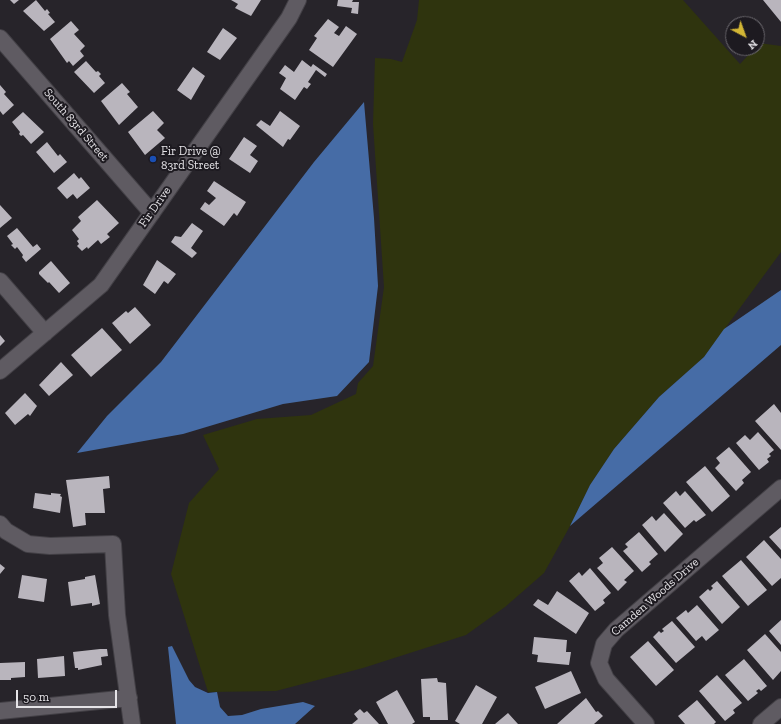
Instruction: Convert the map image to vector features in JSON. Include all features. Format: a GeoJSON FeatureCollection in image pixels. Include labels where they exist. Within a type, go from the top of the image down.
{"type":"FeatureCollection","features":[{"type":"Feature","properties":{"kind":"street","name":"Fir Drive"},"geometry":{"type":"LineString","coordinates":[[0,371],[101,285],[289,18],[298,0]]}},
{"type":"Feature","properties":{"kind":"street","name":"South 83rd Street"},"geometry":{"type":"LineString","coordinates":[[0,38],[152,213]]}},
{"type":"Feature","properties":{"kind":"street"},"geometry":{"type":"LineString","coordinates":[[0,282],[45,333]]}},
{"type":"Feature","properties":{"kind":"street","name":"Camden Woods Drive"},"geometry":{"type":"LineString","coordinates":[[646,724],[606,679],[599,663],[604,644],[616,630],[781,488]]}},
{"type":"Feature","properties":{"kind":"street"},"geometry":{"type":"LineString","coordinates":[[0,524],[6,531],[28,544],[50,546],[113,544],[117,615],[132,724]]}},
{"type":"Feature","properties":{"kind":"street"},"geometry":{"type":"LineString","coordinates":[[0,711],[129,698]]}},
{"type":"Feature","properties":{"kind":"street"},"geometry":{"type":"LineString","coordinates":[[761,724],[781,707]]}},
{"type":"Feature","properties":{"kind":"green space"},"geometry":{"type":"Polygon","coordinates":[[[419,0],[683,0],[725,47],[725,56],[733,56],[740,64],[748,56],[765,56],[765,44],[781,46],[781,252],[704,357],[659,397],[614,449],[590,485],[570,526],[544,573],[505,607],[466,635],[363,668],[276,691],[208,692],[171,574],[189,503],[219,469],[203,435],[257,419],[311,415],[356,394],[358,383],[373,366],[384,287],[373,124],[375,58],[391,59],[402,62],[417,20],[419,0]]]}},
{"type":"Feature","properties":{"kind":"water"},"geometry":{"type":"Polygon","coordinates":[[[364,102],[378,286],[369,362],[337,396],[283,404],[183,434],[77,453],[107,416],[161,362],[314,162],[364,102]]]}},
{"type":"Feature","properties":{"kind":"water"},"geometry":{"type":"Polygon","coordinates":[[[781,290],[781,345],[570,526],[590,485],[614,449],[659,397],[704,357],[724,329],[781,290]]]}},
{"type":"Feature","properties":{"kind":"water"},"geometry":{"type":"Polygon","coordinates":[[[172,646],[189,680],[195,687],[208,693],[217,692],[220,707],[228,716],[242,715],[261,709],[303,702],[315,706],[295,724],[176,724],[168,647],[172,646]]]}},
{"type":"Feature","properties":{"kind":"building"},"geometry":{"type":"Polygon","coordinates":[[[10,0],[19,0],[14,4],[10,0]]]}},
{"type":"Feature","properties":{"kind":"building"},"geometry":{"type":"Polygon","coordinates":[[[36,0],[45,11],[47,9],[50,13],[48,14],[55,22],[44,31],[23,11],[36,0]]]}},
{"type":"Feature","properties":{"kind":"building"},"geometry":{"type":"Polygon","coordinates":[[[231,0],[261,0],[251,16],[235,8],[238,4],[231,0]]]}},
{"type":"Feature","properties":{"kind":"building"},"geometry":{"type":"Polygon","coordinates":[[[338,0],[353,0],[352,2],[359,2],[358,14],[351,13],[352,8],[337,6],[338,0]]]}},
{"type":"Feature","properties":{"kind":"building"},"geometry":{"type":"Polygon","coordinates":[[[763,0],[781,0],[781,22],[763,0]]]}},
{"type":"Feature","properties":{"kind":"building"},"geometry":{"type":"Polygon","coordinates":[[[328,19],[339,27],[334,33],[339,36],[346,26],[357,34],[333,67],[309,50],[317,38],[314,36],[328,19]]]}},
{"type":"Feature","properties":{"kind":"building"},"geometry":{"type":"Polygon","coordinates":[[[71,21],[79,30],[74,34],[85,46],[80,51],[84,56],[73,66],[69,61],[67,63],[50,39],[71,21]]]}},
{"type":"Feature","properties":{"kind":"building"},"geometry":{"type":"Polygon","coordinates":[[[223,28],[237,38],[220,60],[207,52],[223,28]]]}},
{"type":"Feature","properties":{"kind":"building"},"geometry":{"type":"Polygon","coordinates":[[[302,60],[311,67],[313,64],[327,74],[325,77],[316,70],[308,82],[311,84],[307,89],[304,87],[295,100],[280,89],[286,78],[279,73],[285,65],[294,72],[302,60]]]}},
{"type":"Feature","properties":{"kind":"building"},"geometry":{"type":"Polygon","coordinates":[[[86,61],[96,72],[98,71],[101,74],[99,76],[105,83],[94,93],[74,72],[86,61]]]}},
{"type":"Feature","properties":{"kind":"building"},"geometry":{"type":"Polygon","coordinates":[[[193,67],[205,76],[191,100],[177,90],[193,67]]]}},
{"type":"Feature","properties":{"kind":"building"},"geometry":{"type":"Polygon","coordinates":[[[122,83],[130,92],[127,94],[138,107],[119,125],[101,101],[122,83]]]}},
{"type":"Feature","properties":{"kind":"building"},"geometry":{"type":"Polygon","coordinates":[[[0,85],[6,92],[4,94],[14,105],[3,115],[0,111],[0,85]]]}},
{"type":"Feature","properties":{"kind":"building"},"geometry":{"type":"Polygon","coordinates":[[[153,111],[164,123],[157,130],[165,138],[145,155],[128,132],[153,111]]]}},
{"type":"Feature","properties":{"kind":"building"},"geometry":{"type":"Polygon","coordinates":[[[280,111],[300,126],[283,147],[256,125],[261,120],[270,126],[280,111]]]}},
{"type":"Feature","properties":{"kind":"building"},"geometry":{"type":"Polygon","coordinates":[[[23,112],[44,132],[31,144],[23,135],[21,136],[19,134],[20,132],[12,122],[23,112]]]}},
{"type":"Feature","properties":{"kind":"building"},"geometry":{"type":"Polygon","coordinates":[[[244,137],[257,146],[250,155],[258,161],[250,173],[229,159],[244,137]]]}},
{"type":"Feature","properties":{"kind":"building"},"geometry":{"type":"Polygon","coordinates":[[[47,142],[58,156],[60,154],[67,162],[54,173],[36,152],[47,142]]]}},
{"type":"Feature","properties":{"kind":"building"},"geometry":{"type":"Polygon","coordinates":[[[74,173],[79,179],[81,177],[90,188],[77,199],[73,194],[67,199],[57,188],[74,173]]]}},
{"type":"Feature","properties":{"kind":"building"},"geometry":{"type":"Polygon","coordinates":[[[214,181],[246,202],[237,216],[234,213],[224,226],[200,209],[205,202],[209,205],[216,198],[207,191],[214,181]]]}},
{"type":"Feature","properties":{"kind":"building"},"geometry":{"type":"Polygon","coordinates":[[[97,200],[119,223],[107,234],[110,237],[101,244],[98,240],[88,249],[87,247],[82,251],[77,246],[79,244],[77,241],[79,239],[72,230],[81,221],[78,217],[97,200]]]}},
{"type":"Feature","properties":{"kind":"building"},"geometry":{"type":"Polygon","coordinates":[[[0,205],[12,218],[0,228],[0,205]]]}},
{"type":"Feature","properties":{"kind":"building"},"geometry":{"type":"Polygon","coordinates":[[[192,223],[203,231],[191,248],[197,253],[192,258],[171,242],[175,236],[181,237],[192,223]]]}},
{"type":"Feature","properties":{"kind":"building"},"geometry":{"type":"Polygon","coordinates":[[[17,228],[33,247],[37,244],[41,249],[26,262],[17,247],[15,249],[11,245],[13,244],[7,236],[17,228]]]}},
{"type":"Feature","properties":{"kind":"building"},"geometry":{"type":"Polygon","coordinates":[[[157,260],[176,274],[168,284],[164,281],[155,294],[143,285],[157,260]]]}},
{"type":"Feature","properties":{"kind":"building"},"geometry":{"type":"Polygon","coordinates":[[[51,261],[70,283],[59,293],[39,274],[39,272],[51,261]]]}},
{"type":"Feature","properties":{"kind":"building"},"geometry":{"type":"Polygon","coordinates":[[[135,307],[151,325],[130,344],[112,323],[126,311],[128,313],[135,307]]]}},
{"type":"Feature","properties":{"kind":"building"},"geometry":{"type":"Polygon","coordinates":[[[102,328],[122,350],[91,377],[71,355],[102,328]]]}},
{"type":"Feature","properties":{"kind":"building"},"geometry":{"type":"Polygon","coordinates":[[[0,335],[5,341],[0,346],[0,335]]]}},
{"type":"Feature","properties":{"kind":"building"},"geometry":{"type":"Polygon","coordinates":[[[61,362],[73,375],[49,396],[39,385],[61,362]]]}},
{"type":"Feature","properties":{"kind":"building"},"geometry":{"type":"Polygon","coordinates":[[[25,393],[37,406],[30,416],[28,414],[15,425],[5,413],[25,393]]]}},
{"type":"Feature","properties":{"kind":"building"},"geometry":{"type":"Polygon","coordinates":[[[774,404],[781,413],[781,450],[755,421],[774,404]]]}},
{"type":"Feature","properties":{"kind":"building"},"geometry":{"type":"Polygon","coordinates":[[[758,432],[774,450],[769,454],[771,456],[767,459],[769,462],[759,470],[736,443],[745,435],[750,440],[758,432]]]}},
{"type":"Feature","properties":{"kind":"building"},"geometry":{"type":"Polygon","coordinates":[[[729,447],[751,472],[742,480],[744,483],[736,491],[715,468],[720,463],[716,458],[729,447]]]}},
{"type":"Feature","properties":{"kind":"building"},"geometry":{"type":"Polygon","coordinates":[[[705,466],[730,496],[712,512],[686,482],[705,466]]]}},
{"type":"Feature","properties":{"kind":"building"},"geometry":{"type":"Polygon","coordinates":[[[109,476],[110,488],[103,489],[105,513],[85,513],[86,525],[73,527],[66,480],[109,476]]]}},
{"type":"Feature","properties":{"kind":"building"},"geometry":{"type":"Polygon","coordinates":[[[676,491],[680,496],[685,491],[706,515],[696,522],[694,520],[685,528],[663,503],[676,491]]]}},
{"type":"Feature","properties":{"kind":"building"},"geometry":{"type":"Polygon","coordinates":[[[35,493],[51,495],[51,493],[61,494],[60,513],[33,508],[35,493]]]}},
{"type":"Feature","properties":{"kind":"building"},"geometry":{"type":"Polygon","coordinates":[[[664,513],[683,534],[665,552],[642,525],[652,516],[656,521],[664,513]]]}},
{"type":"Feature","properties":{"kind":"building"},"geometry":{"type":"Polygon","coordinates":[[[781,527],[781,550],[769,537],[781,527]]]}},
{"type":"Feature","properties":{"kind":"building"},"geometry":{"type":"Polygon","coordinates":[[[639,532],[658,554],[649,562],[651,564],[642,572],[623,551],[628,547],[625,544],[639,532]]]}},
{"type":"Feature","properties":{"kind":"building"},"geometry":{"type":"Polygon","coordinates":[[[764,540],[781,559],[781,578],[772,586],[746,557],[764,540]]]}},
{"type":"Feature","properties":{"kind":"building"},"geometry":{"type":"Polygon","coordinates":[[[612,547],[634,571],[624,580],[627,582],[618,591],[597,568],[603,563],[599,558],[612,547]]]}},
{"type":"Feature","properties":{"kind":"building"},"geometry":{"type":"Polygon","coordinates":[[[741,560],[767,590],[748,606],[722,576],[741,560]]]}},
{"type":"Feature","properties":{"kind":"building"},"geometry":{"type":"Polygon","coordinates":[[[0,564],[5,568],[0,574],[0,564]]]}},
{"type":"Feature","properties":{"kind":"building"},"geometry":{"type":"Polygon","coordinates":[[[590,568],[611,593],[603,600],[605,603],[595,611],[569,581],[579,572],[582,576],[590,568]]]}},
{"type":"Feature","properties":{"kind":"building"},"geometry":{"type":"Polygon","coordinates":[[[22,575],[47,579],[44,602],[18,598],[22,575]]]}},
{"type":"Feature","properties":{"kind":"building"},"geometry":{"type":"Polygon","coordinates":[[[95,575],[100,604],[92,606],[92,603],[71,606],[68,582],[85,579],[85,577],[95,575]]]}},
{"type":"Feature","properties":{"kind":"building"},"geometry":{"type":"Polygon","coordinates":[[[717,581],[740,607],[722,624],[699,597],[708,589],[710,591],[713,588],[711,586],[717,581]]]}},
{"type":"Feature","properties":{"kind":"building"},"geometry":{"type":"Polygon","coordinates":[[[557,591],[589,613],[576,634],[533,605],[538,599],[548,605],[557,591]]]}},
{"type":"Feature","properties":{"kind":"building"},"geometry":{"type":"Polygon","coordinates":[[[697,605],[719,630],[706,641],[702,636],[696,641],[676,618],[686,610],[688,613],[697,605]]]}},
{"type":"Feature","properties":{"kind":"building"},"geometry":{"type":"Polygon","coordinates":[[[781,620],[781,645],[769,631],[781,620]]]}},
{"type":"Feature","properties":{"kind":"building"},"geometry":{"type":"Polygon","coordinates":[[[672,621],[695,647],[676,663],[653,637],[659,631],[661,633],[664,631],[662,629],[672,621]]]}},
{"type":"Feature","properties":{"kind":"building"},"geometry":{"type":"Polygon","coordinates":[[[765,634],[781,652],[781,671],[773,680],[747,650],[765,634]]]}},
{"type":"Feature","properties":{"kind":"building"},"geometry":{"type":"Polygon","coordinates":[[[534,637],[567,640],[566,652],[571,652],[569,665],[537,662],[538,655],[532,654],[534,637]]]}},
{"type":"Feature","properties":{"kind":"building"},"geometry":{"type":"Polygon","coordinates":[[[648,641],[674,670],[656,686],[630,657],[648,641]]]}},
{"type":"Feature","properties":{"kind":"building"},"geometry":{"type":"Polygon","coordinates":[[[107,649],[108,656],[101,657],[102,665],[78,670],[78,668],[75,668],[73,652],[107,649]]]}},
{"type":"Feature","properties":{"kind":"building"},"geometry":{"type":"Polygon","coordinates":[[[64,656],[65,676],[38,678],[37,659],[64,656]]]}},
{"type":"Feature","properties":{"kind":"building"},"geometry":{"type":"Polygon","coordinates":[[[744,659],[767,686],[761,691],[759,689],[756,691],[758,693],[748,701],[725,675],[744,659]]]}},
{"type":"Feature","properties":{"kind":"building"},"geometry":{"type":"Polygon","coordinates":[[[25,662],[25,677],[11,678],[11,680],[0,680],[0,663],[25,662]]]}},
{"type":"Feature","properties":{"kind":"building"},"geometry":{"type":"Polygon","coordinates":[[[571,671],[581,693],[545,709],[535,687],[571,671]]]}},
{"type":"Feature","properties":{"kind":"building"},"geometry":{"type":"Polygon","coordinates":[[[717,675],[742,703],[733,710],[735,713],[725,721],[699,691],[717,675]]]}},
{"type":"Feature","properties":{"kind":"building"},"geometry":{"type":"Polygon","coordinates":[[[437,678],[438,682],[446,683],[448,720],[430,720],[430,717],[423,717],[421,679],[437,678]]]}},
{"type":"Feature","properties":{"kind":"building"},"geometry":{"type":"Polygon","coordinates":[[[476,685],[497,697],[482,724],[460,724],[455,721],[476,685]]]}},
{"type":"Feature","properties":{"kind":"building"},"geometry":{"type":"Polygon","coordinates":[[[397,690],[415,722],[412,724],[388,724],[376,702],[397,690]]]}},
{"type":"Feature","properties":{"kind":"building"},"geometry":{"type":"Polygon","coordinates":[[[586,698],[596,712],[598,711],[603,716],[594,724],[557,724],[586,698]]]}},
{"type":"Feature","properties":{"kind":"building"},"geometry":{"type":"Polygon","coordinates":[[[697,700],[716,722],[714,724],[685,724],[678,716],[697,700]]]}},
{"type":"Feature","properties":{"kind":"building"},"geometry":{"type":"Polygon","coordinates":[[[360,709],[364,713],[367,711],[379,724],[352,724],[358,719],[354,714],[360,709]]]}},
{"type":"Feature","properties":{"kind":"building"},"geometry":{"type":"Polygon","coordinates":[[[508,713],[518,724],[495,724],[508,713]]]}},
{"type":"Feature","properties":{"kind":"place","name":"Fir Drive @ 83rd Street"},"geometry":{"type":"Point","coordinates":[153,159]}}]}
